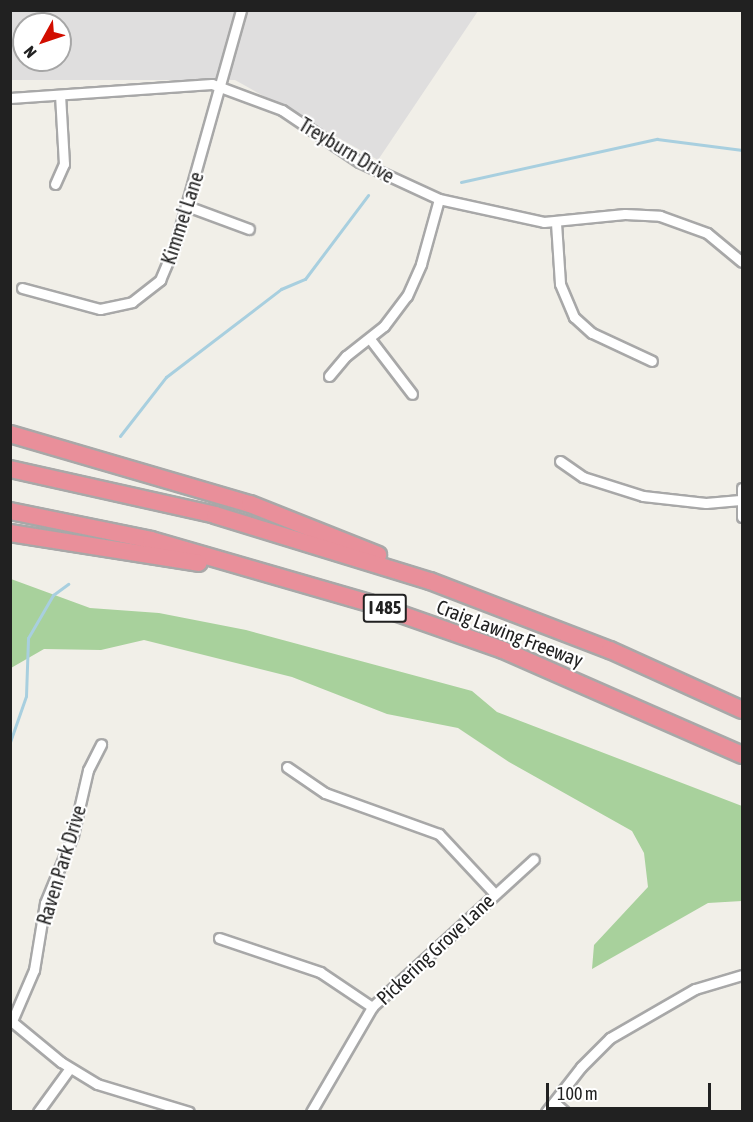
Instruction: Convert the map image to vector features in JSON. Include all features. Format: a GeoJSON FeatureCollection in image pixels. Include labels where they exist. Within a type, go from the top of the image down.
{"type":"FeatureCollection","features":[{"type":"Feature","properties":{"kind":"highway"},"geometry":{"type":"LineString","coordinates":[[10,434],[250,504],[349,541],[430,581]]}},
{"type":"Feature","properties":{"kind":"highway","name":"Craig Lawing Freeway"},"geometry":{"type":"LineString","coordinates":[[10,469],[215,515],[430,581],[610,650],[742,710]]}},
{"type":"Feature","properties":{"kind":"highway","name":"Craig Lawing Freeway"},"geometry":{"type":"LineString","coordinates":[[10,511],[151,540],[286,577],[503,650],[742,755]]}},
{"type":"Feature","properties":{"kind":"highway"},"geometry":{"type":"LineString","coordinates":[[10,533],[286,577]]}},
{"type":"Feature","properties":{"kind":"street","name":"Kimmel Lane"},"geometry":{"type":"LineString","coordinates":[[22,288],[90,308],[113,308],[132,302],[160,279],[187,206],[242,10]]}},
{"type":"Feature","properties":{"kind":"street","name":"Treyburn Drive"},"geometry":{"type":"LineString","coordinates":[[10,98],[195,82],[221,86],[282,110],[359,162],[439,199],[508,217],[556,223],[625,214],[660,216],[693,225],[722,243],[742,261]]}},
{"type":"Feature","properties":{"kind":"street"},"geometry":{"type":"LineString","coordinates":[[55,184],[64,164],[60,94]]}},
{"type":"Feature","properties":{"kind":"street"},"geometry":{"type":"LineString","coordinates":[[329,376],[346,356],[370,339],[400,307],[413,285],[439,199]]}},
{"type":"Feature","properties":{"kind":"street"},"geometry":{"type":"LineString","coordinates":[[187,206],[249,229]]}},
{"type":"Feature","properties":{"kind":"street"},"geometry":{"type":"LineString","coordinates":[[556,223],[560,284],[574,317],[592,333],[652,361]]}},
{"type":"Feature","properties":{"kind":"street"},"geometry":{"type":"LineString","coordinates":[[370,339],[412,394]]}},
{"type":"Feature","properties":{"kind":"street"},"geometry":{"type":"LineString","coordinates":[[560,461],[583,477],[643,496],[706,503],[740,500]]}},
{"type":"Feature","properties":{"kind":"street"},"geometry":{"type":"LineString","coordinates":[[742,488],[740,500],[742,517]]}},
{"type":"Feature","properties":{"kind":"street","name":"Raven Park Drive"},"geometry":{"type":"LineString","coordinates":[[11,1020],[34,970],[45,903],[73,835],[88,770],[102,744]]}},
{"type":"Feature","properties":{"kind":"street"},"geometry":{"type":"LineString","coordinates":[[287,767],[337,799],[439,834],[495,894]]}},
{"type":"Feature","properties":{"kind":"street","name":"Pickering Grove Lane"},"geometry":{"type":"LineString","coordinates":[[310,1112],[372,1007],[534,859]]}},
{"type":"Feature","properties":{"kind":"street"},"geometry":{"type":"LineString","coordinates":[[219,938],[320,972],[372,1007]]}},
{"type":"Feature","properties":{"kind":"street"},"geometry":{"type":"LineString","coordinates":[[546,1112],[610,1038],[695,989],[742,975]]}},
{"type":"Feature","properties":{"kind":"street"},"geometry":{"type":"LineString","coordinates":[[11,1020],[70,1068],[96,1084],[189,1112]]}},
{"type":"Feature","properties":{"kind":"street"},"geometry":{"type":"LineString","coordinates":[[38,1112],[70,1068]]}},
{"type":"Feature","properties":{"kind":"street"},"geometry":{"type":"LineString","coordinates":[[554,1102],[565,1112]]}},
{"type":"Feature","properties":{"kind":"shaded area"},"geometry":{"type":"Polygon","coordinates":[[[10,11],[478,11],[378,160],[235,80],[11,80],[10,11]]]}},
{"type":"Feature","properties":{"kind":"green space"},"geometry":{"type":"Polygon","coordinates":[[[11,579],[90,608],[159,613],[246,630],[472,691],[497,712],[742,806],[742,901],[708,903],[592,969],[594,945],[648,887],[644,853],[632,831],[509,762],[458,728],[387,714],[292,677],[144,640],[101,650],[44,649],[11,668],[11,579]]]}},
{"type":"Feature","properties":{"kind":"waterway"},"geometry":{"type":"LineString","coordinates":[[461,182],[657,139],[742,150]]}},
{"type":"Feature","properties":{"kind":"waterway"},"geometry":{"type":"LineString","coordinates":[[120,436],[166,377],[281,289],[305,279],[368,195]]}},
{"type":"Feature","properties":{"kind":"waterway"},"geometry":{"type":"LineString","coordinates":[[10,742],[26,696],[28,638],[53,595],[68,584]]}}]}
